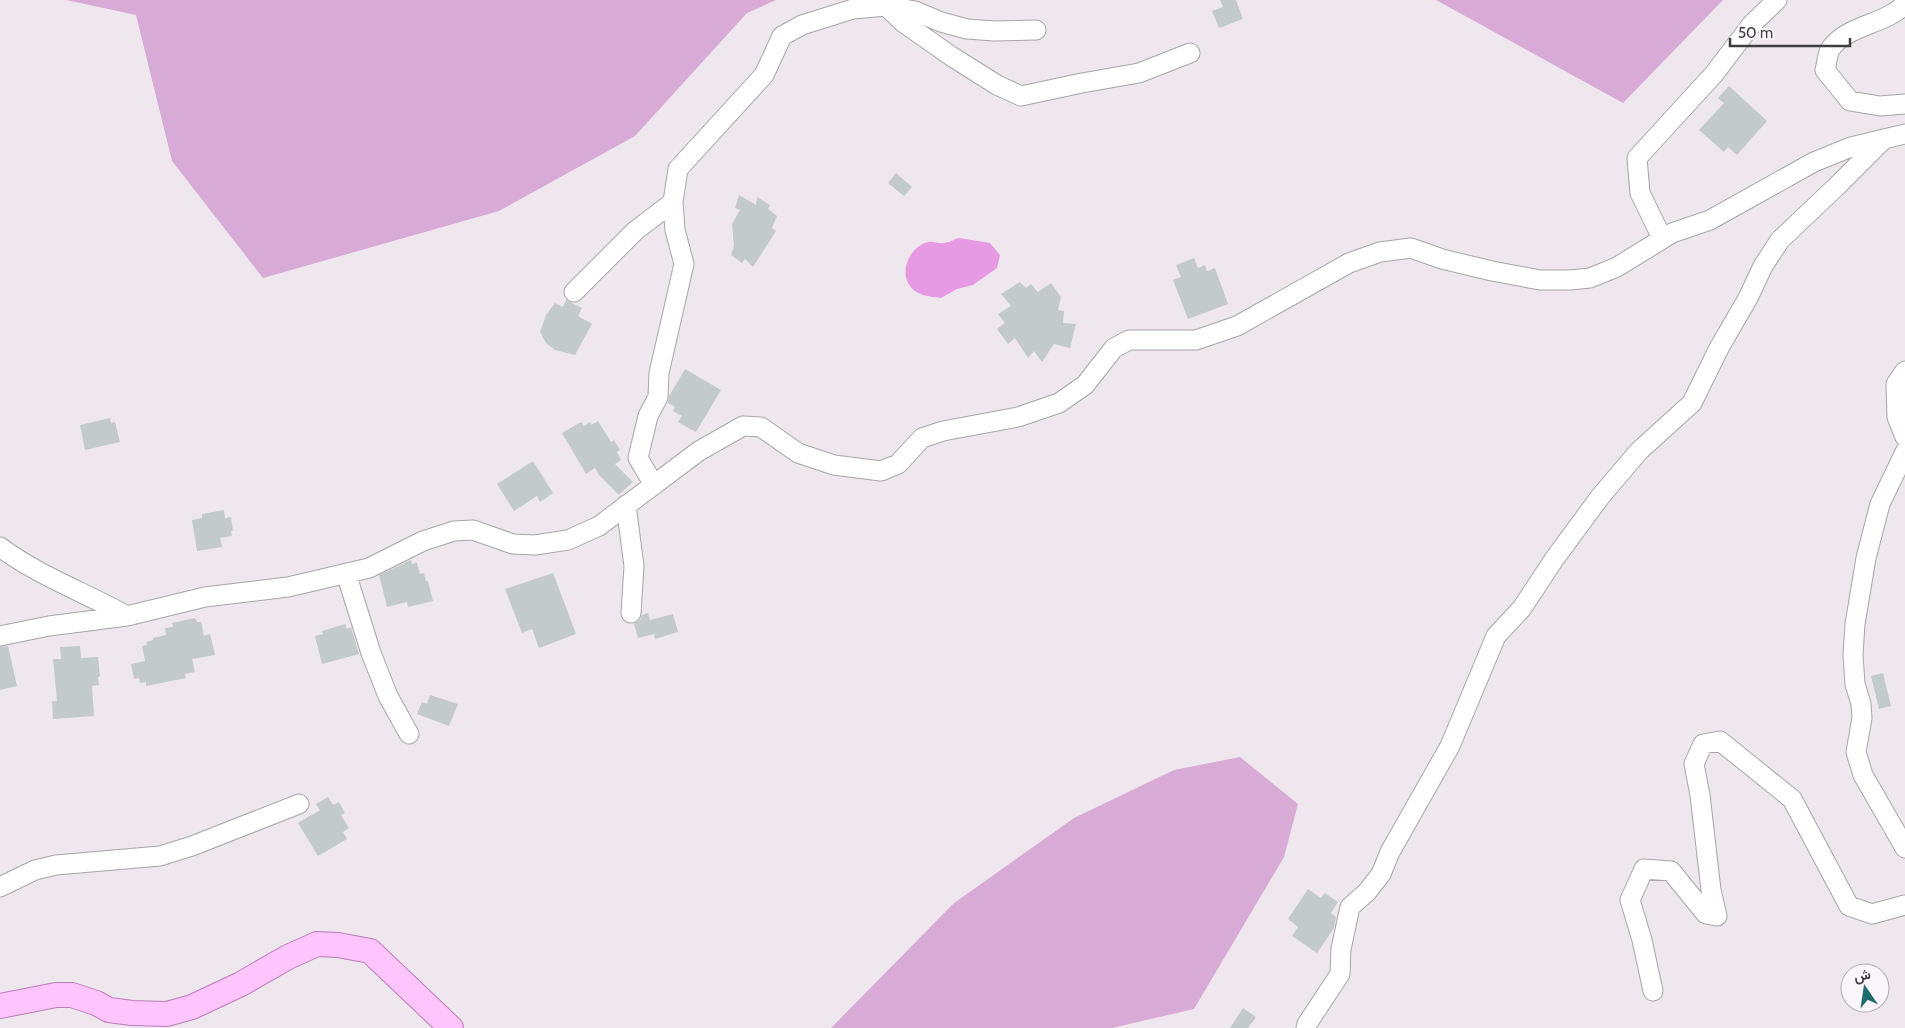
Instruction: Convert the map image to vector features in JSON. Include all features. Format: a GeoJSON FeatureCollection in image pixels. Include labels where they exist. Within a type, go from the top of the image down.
{"type":"FeatureCollection","features":[{"type":"Feature","properties":{"kind":"main road"},"geometry":{"type":"LineString","coordinates":[[0,1006],[56,995],[72,995],[96,1003],[109,1010],[167,1014],[192,1007],[241,984],[288,957],[317,944],[338,945],[370,952],[451,1028]]}},
{"type":"Feature","properties":{"kind":"street"},"geometry":{"type":"LineString","coordinates":[[1662,238],[1640,193],[1637,158],[1714,74],[1752,24],[1777,0]]}},
{"type":"Feature","properties":{"kind":"street"},"geometry":{"type":"LineString","coordinates":[[1905,4],[1897,12],[1873,24],[1850,32],[1830,48],[1825,70],[1850,101],[1880,106],[1905,104]]}},
{"type":"Feature","properties":{"kind":"street"},"geometry":{"type":"LineString","coordinates":[[654,485],[638,458],[648,416],[658,397],[659,373],[684,264],[675,230],[673,202],[678,169],[764,76],[782,36],[802,25],[853,9],[886,6],[915,11],[941,22],[967,29],[994,31],[1036,30]]}},
{"type":"Feature","properties":{"kind":"street"},"geometry":{"type":"LineString","coordinates":[[886,6],[904,23],[951,56],[997,85],[1021,96],[1082,82],[1139,73],[1190,53]]}},
{"type":"Feature","properties":{"kind":"street"},"geometry":{"type":"LineString","coordinates":[[0,636],[49,626],[127,616],[205,597],[288,587],[346,574],[369,568],[423,542],[454,531],[473,530],[513,544],[535,545],[568,540],[599,526],[699,451],[743,426],[761,428],[798,453],[834,465],[881,471],[898,464],[922,438],[943,431],[1018,417],[1059,403],[1085,385],[1114,348],[1129,340],[1196,340],[1229,329],[1349,263],[1380,252],[1411,248],[1442,259],[1540,280],[1590,278],[1618,267],[1662,238],[1710,220],[1814,162],[1851,147],[1905,134]]}},
{"type":"Feature","properties":{"kind":"street"},"geometry":{"type":"LineString","coordinates":[[1306,1028],[1340,974],[1341,949],[1350,907],[1367,892],[1382,874],[1390,852],[1450,746],[1496,636],[1522,608],[1555,558],[1600,497],[1639,451],[1692,403],[1763,266],[1780,240],[1884,139]]}},
{"type":"Feature","properties":{"kind":"street"},"geometry":{"type":"LineString","coordinates":[[574,292],[636,231],[673,202]]}},
{"type":"Feature","properties":{"kind":"street"},"geometry":{"type":"LineString","coordinates":[[1905,371],[1896,384],[1897,417],[1905,438]]}},
{"type":"Feature","properties":{"kind":"street"},"geometry":{"type":"LineString","coordinates":[[1905,452],[1880,504],[1866,558],[1855,624],[1853,655],[1855,684],[1861,704],[1862,718],[1856,752],[1863,775],[1905,848]]}},
{"type":"Feature","properties":{"kind":"street"},"geometry":{"type":"LineString","coordinates":[[626,505],[634,566],[631,613]]}},
{"type":"Feature","properties":{"kind":"street"},"geometry":{"type":"LineString","coordinates":[[0,547],[21,563],[127,616]]}},
{"type":"Feature","properties":{"kind":"street"},"geometry":{"type":"LineString","coordinates":[[346,574],[371,654],[388,696],[409,734]]}},
{"type":"Feature","properties":{"kind":"street"},"geometry":{"type":"LineString","coordinates":[[1653,991],[1642,940],[1630,900],[1644,870],[1671,871],[1706,914],[1717,916],[1711,890],[1700,795],[1694,764],[1703,744],[1720,741],[1792,799],[1849,906],[1872,914],[1905,905]]}},
{"type":"Feature","properties":{"kind":"street"},"geometry":{"type":"LineString","coordinates":[[0,887],[34,870],[56,865],[160,856],[192,846],[299,804]]}},
{"type":"Feature","properties":{"kind":"shaded area"},"geometry":{"type":"Polygon","coordinates":[[[66,0],[776,0],[747,13],[635,136],[499,211],[263,278],[172,161],[136,15],[66,0]]]}},
{"type":"Feature","properties":{"kind":"shaded area"},"geometry":{"type":"Polygon","coordinates":[[[1436,0],[1723,0],[1623,103],[1436,0]]]}},
{"type":"Feature","properties":{"kind":"shaded area"},"geometry":{"type":"Polygon","coordinates":[[[959,238],[990,243],[1000,255],[997,268],[973,285],[957,289],[941,298],[931,297],[915,291],[909,285],[905,271],[910,256],[921,245],[928,242],[946,243],[959,238]]]}},
{"type":"Feature","properties":{"kind":"shaded area"},"geometry":{"type":"Polygon","coordinates":[[[1240,757],[1298,804],[1284,857],[1194,1009],[1112,1028],[831,1028],[954,903],[1074,818],[1174,770],[1240,757]]]}},
{"type":"Feature","properties":{"kind":"building"},"geometry":{"type":"Polygon","coordinates":[[[1220,0],[1236,0],[1243,19],[1219,28],[1212,11],[1223,7],[1220,0]]]}},
{"type":"Feature","properties":{"kind":"building"},"geometry":{"type":"Polygon","coordinates":[[[1729,86],[1767,121],[1737,155],[1728,147],[1724,152],[1699,130],[1724,103],[1718,98],[1729,86]]]}},
{"type":"Feature","properties":{"kind":"building"},"geometry":{"type":"Polygon","coordinates":[[[896,173],[912,187],[904,196],[888,183],[896,173]]]}},
{"type":"Feature","properties":{"kind":"building"},"geometry":{"type":"Polygon","coordinates":[[[739,195],[756,205],[757,197],[770,205],[768,209],[777,216],[772,228],[776,231],[753,267],[745,259],[742,263],[731,255],[734,246],[732,224],[740,210],[735,208],[739,195]]]}},
{"type":"Feature","properties":{"kind":"building"},"geometry":{"type":"Polygon","coordinates":[[[1194,258],[1198,268],[1205,265],[1207,271],[1215,268],[1228,304],[1188,319],[1173,280],[1181,277],[1176,265],[1194,258]]]}},
{"type":"Feature","properties":{"kind":"building"},"geometry":{"type":"Polygon","coordinates":[[[1020,282],[1026,288],[1031,284],[1038,292],[1051,283],[1061,297],[1058,310],[1064,311],[1063,323],[1076,324],[1070,348],[1054,344],[1042,362],[1034,351],[1028,358],[1015,338],[1008,344],[997,329],[1005,323],[998,314],[1011,306],[1001,294],[1020,282]]]}},
{"type":"Feature","properties":{"kind":"building"},"geometry":{"type":"Polygon","coordinates":[[[566,300],[582,308],[578,316],[592,324],[575,355],[555,350],[546,343],[540,332],[546,315],[555,303],[563,307],[566,300]]]}},
{"type":"Feature","properties":{"kind":"building"},"geometry":{"type":"Polygon","coordinates":[[[685,369],[721,390],[696,432],[678,422],[682,416],[673,411],[675,407],[668,403],[669,396],[685,369]]]}},
{"type":"Feature","properties":{"kind":"building"},"geometry":{"type":"Polygon","coordinates":[[[110,418],[111,423],[115,422],[120,442],[85,450],[80,425],[110,418]]]}},
{"type":"Feature","properties":{"kind":"building"},"geometry":{"type":"Polygon","coordinates":[[[598,421],[611,442],[614,440],[620,450],[617,452],[621,460],[615,464],[633,482],[619,495],[599,475],[595,468],[586,474],[562,433],[581,422],[584,426],[590,422],[591,425],[598,421]]]}},
{"type":"Feature","properties":{"kind":"building"},"geometry":{"type":"Polygon","coordinates":[[[533,461],[553,493],[540,502],[537,496],[514,511],[497,484],[533,461]]]}},
{"type":"Feature","properties":{"kind":"building"},"geometry":{"type":"Polygon","coordinates":[[[224,510],[225,518],[231,517],[232,536],[220,538],[222,547],[197,551],[192,520],[202,518],[202,514],[224,510]]]}},
{"type":"Feature","properties":{"kind":"building"},"geometry":{"type":"Polygon","coordinates":[[[411,560],[412,564],[417,563],[420,574],[424,573],[433,601],[408,607],[407,602],[387,607],[379,575],[411,560]]]}},
{"type":"Feature","properties":{"kind":"building"},"geometry":{"type":"Polygon","coordinates":[[[553,573],[576,634],[539,648],[532,629],[522,633],[505,589],[553,573]]]}},
{"type":"Feature","properties":{"kind":"building"},"geometry":{"type":"Polygon","coordinates":[[[648,613],[650,620],[673,614],[678,632],[655,639],[654,634],[638,638],[634,624],[640,620],[642,615],[648,613]]]}},
{"type":"Feature","properties":{"kind":"building"},"geometry":{"type":"Polygon","coordinates":[[[195,618],[197,622],[201,622],[204,636],[210,634],[215,655],[192,659],[195,672],[185,674],[186,678],[146,686],[146,682],[140,683],[139,678],[134,679],[131,664],[145,661],[142,646],[147,645],[146,642],[166,635],[165,628],[173,627],[172,623],[195,618]]]}},
{"type":"Feature","properties":{"kind":"building"},"geometry":{"type":"Polygon","coordinates":[[[345,624],[347,629],[351,627],[359,654],[322,664],[315,636],[323,634],[322,631],[345,624]]]}},
{"type":"Feature","properties":{"kind":"building"},"geometry":{"type":"Polygon","coordinates":[[[8,646],[17,686],[0,690],[0,647],[8,646]]]}},
{"type":"Feature","properties":{"kind":"building"},"geometry":{"type":"Polygon","coordinates":[[[80,646],[81,658],[98,657],[99,685],[92,686],[94,716],[53,719],[52,701],[57,701],[53,659],[61,659],[60,647],[80,646]]]}},
{"type":"Feature","properties":{"kind":"building"},"geometry":{"type":"Polygon","coordinates":[[[1883,673],[1891,706],[1879,709],[1871,676],[1883,673]]]}},
{"type":"Feature","properties":{"kind":"building"},"geometry":{"type":"Polygon","coordinates":[[[430,695],[458,704],[449,726],[417,714],[422,702],[427,704],[430,695]]]}},
{"type":"Feature","properties":{"kind":"building"},"geometry":{"type":"Polygon","coordinates":[[[328,797],[333,805],[339,802],[345,813],[341,815],[349,828],[343,832],[347,839],[318,856],[298,823],[320,810],[316,804],[328,797]]]}},
{"type":"Feature","properties":{"kind":"building"},"geometry":{"type":"Polygon","coordinates":[[[1308,889],[1321,898],[1325,893],[1338,902],[1331,913],[1336,917],[1334,928],[1317,953],[1292,936],[1298,927],[1288,919],[1308,889]]]}},
{"type":"Feature","properties":{"kind":"building"},"geometry":{"type":"Polygon","coordinates":[[[1243,1008],[1256,1017],[1248,1028],[1230,1028],[1243,1008]]]}}]}
